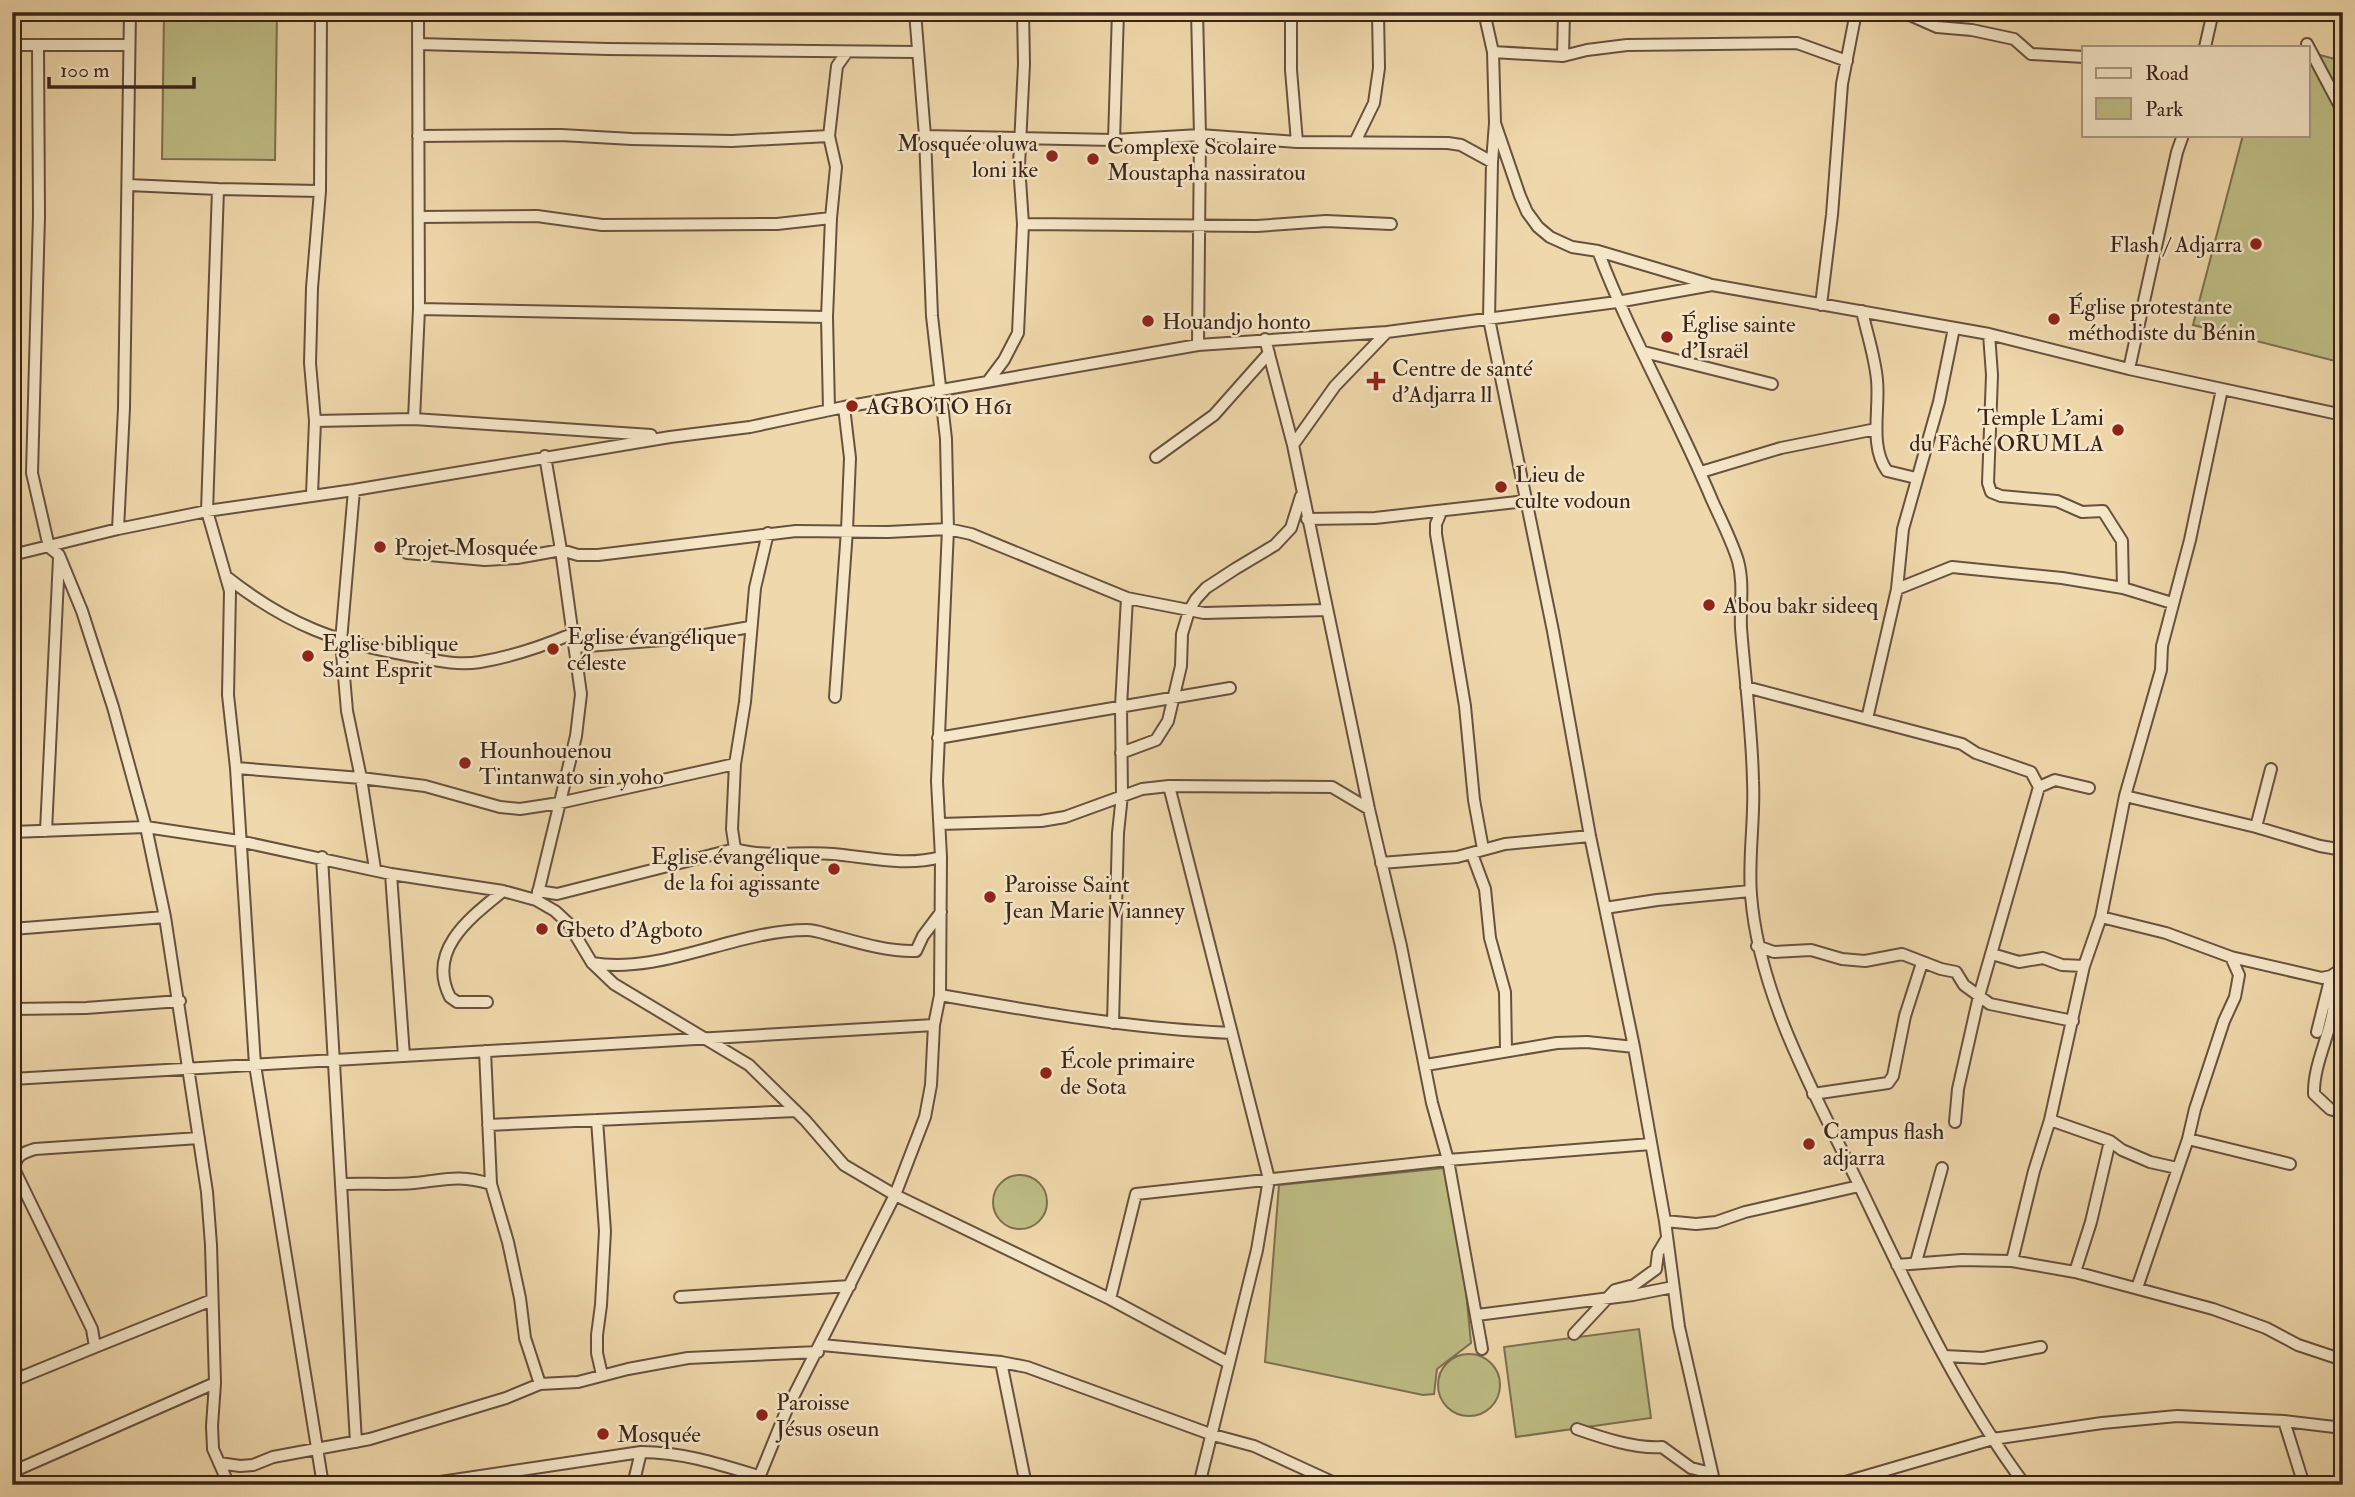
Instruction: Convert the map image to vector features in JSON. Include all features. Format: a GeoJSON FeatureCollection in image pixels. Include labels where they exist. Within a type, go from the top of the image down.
{"type":"FeatureCollection","features":[{"type":"Feature","properties":{"kind":"street"},"geometry":{"type":"LineString","coordinates":[[118,529],[124,408],[130,12]]}},
{"type":"Feature","properties":{"kind":"street"},"geometry":{"type":"LineString","coordinates":[[312,494],[315,421],[310,363],[312,288],[320,191],[321,12]]}},
{"type":"Feature","properties":{"kind":"street"},"geometry":{"type":"LineString","coordinates":[[414,419],[419,309],[418,12]]}},
{"type":"Feature","properties":{"kind":"street"},"geometry":{"type":"LineString","coordinates":[[428,1484],[641,1452],[667,1452],[696,1458],[757,1480],[788,1409],[894,1195],[925,1117],[931,1085],[934,1025],[940,995],[941,857],[937,781],[948,529],[946,439],[932,316],[925,136],[916,52],[915,12]]}},
{"type":"Feature","properties":{"kind":"street"},"geometry":{"type":"LineString","coordinates":[[989,380],[1004,360],[1018,333],[1023,224],[1018,165],[1024,64],[1023,12]]}},
{"type":"Feature","properties":{"kind":"street"},"geometry":{"type":"LineString","coordinates":[[1114,140],[1118,12]]}},
{"type":"Feature","properties":{"kind":"street"},"geometry":{"type":"LineString","coordinates":[[1197,12],[1200,135],[1199,345]]}},
{"type":"Feature","properties":{"kind":"street"},"geometry":{"type":"LineString","coordinates":[[1291,12],[1291,70],[1297,142]]}},
{"type":"Feature","properties":{"kind":"street"},"geometry":{"type":"LineString","coordinates":[[1355,142],[1373,107],[1379,68],[1378,12]]}},
{"type":"Feature","properties":{"kind":"street"},"geometry":{"type":"LineString","coordinates":[[1485,12],[1493,52],[1495,123],[1489,319],[1553,631],[1590,836],[1633,1047],[1665,1221],[1682,1340],[1715,1485]]}},
{"type":"Feature","properties":{"kind":"street"},"geometry":{"type":"LineString","coordinates":[[1491,36],[1494,12]]}},
{"type":"Feature","properties":{"kind":"street"},"geometry":{"type":"LineString","coordinates":[[1563,56],[1564,12]]}},
{"type":"Feature","properties":{"kind":"street"},"geometry":{"type":"LineString","coordinates":[[1821,304],[1832,215],[1842,84],[1856,12]]}},
{"type":"Feature","properties":{"kind":"street"},"geometry":{"type":"LineString","coordinates":[[1903,12],[1937,27],[1985,32],[2014,39],[2031,54],[2082,57]]}},
{"type":"Feature","properties":{"kind":"street"},"geometry":{"type":"LineString","coordinates":[[2205,46],[2213,12]]}},
{"type":"Feature","properties":{"kind":"street"},"geometry":{"type":"LineString","coordinates":[[1493,52],[1563,56],[1627,45],[1797,43],[1847,61]]}},
{"type":"Feature","properties":{"kind":"street"},"geometry":{"type":"LineString","coordinates":[[418,44],[916,52]]}},
{"type":"Feature","properties":{"kind":"street"},"geometry":{"type":"LineString","coordinates":[[12,45],[129,46]]}},
{"type":"Feature","properties":{"kind":"street"},"geometry":{"type":"LineString","coordinates":[[38,46],[38,229],[32,473],[49,547],[59,555],[82,611],[102,671],[146,827],[165,917],[180,1001],[211,1245],[215,1383],[213,1449],[229,1485]]}},
{"type":"Feature","properties":{"kind":"street"},"geometry":{"type":"LineString","coordinates":[[2310,50],[2343,112]]}},
{"type":"Feature","properties":{"kind":"street"},"geometry":{"type":"LineString","coordinates":[[829,410],[827,317],[836,167],[829,136],[837,66],[847,51]]}},
{"type":"Feature","properties":{"kind":"street"},"geometry":{"type":"LineString","coordinates":[[1495,123],[1527,212],[1550,237],[1572,247],[1598,251],[1712,285],[1989,334],[2129,369],[2343,415]]}},
{"type":"Feature","properties":{"kind":"street"},"geometry":{"type":"LineString","coordinates":[[418,136],[561,135],[732,141],[829,136]]}},
{"type":"Feature","properties":{"kind":"street"},"geometry":{"type":"LineString","coordinates":[[925,136],[1114,140],[1200,135],[1297,142],[1455,143],[1492,162]]}},
{"type":"Feature","properties":{"kind":"street"},"geometry":{"type":"LineString","coordinates":[[2129,369],[2183,136]]}},
{"type":"Feature","properties":{"kind":"street"},"geometry":{"type":"LineString","coordinates":[[128,185],[218,190],[320,191]]}},
{"type":"Feature","properties":{"kind":"street"},"geometry":{"type":"LineString","coordinates":[[218,190],[207,511],[230,591],[228,695],[236,768],[255,1065],[323,1485]]}},
{"type":"Feature","properties":{"kind":"street"},"geometry":{"type":"LineString","coordinates":[[419,217],[537,216],[602,225],[777,224],[831,218]]}},
{"type":"Feature","properties":{"kind":"street"},"geometry":{"type":"LineString","coordinates":[[1023,224],[1257,226],[1326,221],[1391,224]]}},
{"type":"Feature","properties":{"kind":"street"},"geometry":{"type":"LineString","coordinates":[[1598,251],[1617,302],[1701,472],[1739,562],[1753,781],[1750,891],[1757,946],[1771,990],[1813,1094],[1897,1265],[1945,1356],[2022,1483]]}},
{"type":"Feature","properties":{"kind":"street"},"geometry":{"type":"LineString","coordinates":[[12,555],[207,511],[354,490],[545,456],[750,427],[989,380],[1199,345],[1387,332],[1617,302],[1712,285]]}},
{"type":"Feature","properties":{"kind":"street"},"geometry":{"type":"LineString","coordinates":[[419,309],[827,317]]}},
{"type":"Feature","properties":{"kind":"street"},"geometry":{"type":"LineString","coordinates":[[1862,311],[1877,377],[1876,429],[1882,464],[1887,471],[1916,478]]}},
{"type":"Feature","properties":{"kind":"street"},"geometry":{"type":"LineString","coordinates":[[1867,719],[1897,589],[1903,529],[1938,402],[1954,328]]}},
{"type":"Feature","properties":{"kind":"street"},"geometry":{"type":"LineString","coordinates":[[1293,445],[1335,386],[1387,332]]}},
{"type":"Feature","properties":{"kind":"street"},"geometry":{"type":"LineString","coordinates":[[1989,334],[1992,375],[1988,483],[1991,492],[2001,496],[2057,501],[2082,512],[2102,511],[2122,541],[2123,588]]}},
{"type":"Feature","properties":{"kind":"street"},"geometry":{"type":"LineString","coordinates":[[1265,340],[1293,445],[1432,1103],[1448,1160],[1482,1349]]}},
{"type":"Feature","properties":{"kind":"street"},"geometry":{"type":"LineString","coordinates":[[1644,352],[1772,384]]}},
{"type":"Feature","properties":{"kind":"street"},"geometry":{"type":"LineString","coordinates":[[1156,457],[1214,415],[1269,353]]}},
{"type":"Feature","properties":{"kind":"street"},"geometry":{"type":"LineString","coordinates":[[2012,1261],[2034,1171],[2050,1120],[2084,967],[2101,917],[2125,796],[2161,670],[2162,646],[2190,540],[2222,388]]}},
{"type":"Feature","properties":{"kind":"street"},"geometry":{"type":"LineString","coordinates":[[835,697],[850,457],[844,407]]}},
{"type":"Feature","properties":{"kind":"street"},"geometry":{"type":"LineString","coordinates":[[315,421],[414,419],[670,437]]}},
{"type":"Feature","properties":{"kind":"street"},"geometry":{"type":"LineString","coordinates":[[1701,472],[1781,448],[1876,429]]}},
{"type":"Feature","properties":{"kind":"street"},"geometry":{"type":"LineString","coordinates":[[537,895],[576,736],[581,694],[545,456]]}},
{"type":"Feature","properties":{"kind":"street"},"geometry":{"type":"LineString","coordinates":[[354,490],[341,641],[347,710],[375,869]]}},
{"type":"Feature","properties":{"kind":"street"},"geometry":{"type":"LineString","coordinates":[[1121,754],[1156,740],[1168,721],[1172,696],[1177,687],[1182,634],[1189,611],[1206,589],[1275,545],[1291,528],[1302,493]]}},
{"type":"Feature","properties":{"kind":"street"},"geometry":{"type":"LineString","coordinates":[[1307,519],[1375,518],[1526,501]]}},
{"type":"Feature","properties":{"kind":"street"},"geometry":{"type":"LineString","coordinates":[[1441,512],[1436,524],[1436,534],[1465,706],[1474,800],[1483,849]]}},
{"type":"Feature","properties":{"kind":"street"},"geometry":{"type":"LineString","coordinates":[[407,553],[485,560],[517,558],[561,550],[578,555],[598,555],[768,533],[948,529],[971,534],[1127,598],[1204,613],[1327,610]]}},
{"type":"Feature","properties":{"kind":"street"},"geometry":{"type":"LineString","coordinates":[[735,849],[732,829],[735,764],[745,702],[755,588],[768,533]]}},
{"type":"Feature","properties":{"kind":"street"},"geometry":{"type":"LineString","coordinates":[[46,831],[59,555]]}},
{"type":"Feature","properties":{"kind":"street"},"geometry":{"type":"LineString","coordinates":[[1897,589],[1952,567],[2062,578],[2123,588],[2172,603]]}},
{"type":"Feature","properties":{"kind":"street"},"geometry":{"type":"LineString","coordinates":[[228,578],[254,599],[299,624],[341,641],[448,663],[479,663],[572,634]]}},
{"type":"Feature","properties":{"kind":"street"},"geometry":{"type":"LineString","coordinates":[[1113,1023],[1118,833],[1122,795],[1121,706],[1127,598]]}},
{"type":"Feature","properties":{"kind":"street"},"geometry":{"type":"LineString","coordinates":[[575,647],[688,638],[750,627]]}},
{"type":"Feature","properties":{"kind":"street"},"geometry":{"type":"LineString","coordinates":[[1746,687],[1962,744],[1976,754],[2031,772],[2039,787],[2015,862],[1979,996],[1958,1089],[1955,1122]]}},
{"type":"Feature","properties":{"kind":"street"},"geometry":{"type":"LineString","coordinates":[[938,738],[1230,688]]}},
{"type":"Feature","properties":{"kind":"street"},"geometry":{"type":"LineString","coordinates":[[236,768],[425,786],[500,807],[520,808],[559,803],[735,764]]}},
{"type":"Feature","properties":{"kind":"street"},"geometry":{"type":"LineString","coordinates":[[2256,827],[2271,769]]}},
{"type":"Feature","properties":{"kind":"street"},"geometry":{"type":"LineString","coordinates":[[2039,787],[2055,780],[2089,788]]}},
{"type":"Feature","properties":{"kind":"street"},"geometry":{"type":"LineString","coordinates":[[940,824],[1041,821],[1065,817],[1142,789],[1169,786],[1332,787],[1369,809]]}},
{"type":"Feature","properties":{"kind":"street"},"geometry":{"type":"LineString","coordinates":[[1169,786],[1269,1179],[1257,1250],[1199,1485]]}},
{"type":"Feature","properties":{"kind":"street"},"geometry":{"type":"LineString","coordinates":[[2125,796],[2256,827],[2320,846],[2343,849]]}},
{"type":"Feature","properties":{"kind":"street"},"geometry":{"type":"LineString","coordinates":[[12,832],[146,827],[239,841],[391,874],[537,895],[557,894],[735,849],[751,853],[830,853],[914,862],[941,857]]}},
{"type":"Feature","properties":{"kind":"street"},"geometry":{"type":"LineString","coordinates":[[1381,863],[1438,859],[1505,844],[1590,836]]}},
{"type":"Feature","properties":{"kind":"street"},"geometry":{"type":"LineString","coordinates":[[1472,853],[1485,889],[1490,938],[1505,992],[1506,1050]]}},
{"type":"Feature","properties":{"kind":"street"},"geometry":{"type":"LineString","coordinates":[[322,857],[356,1441]]}},
{"type":"Feature","properties":{"kind":"street"},"geometry":{"type":"LineString","coordinates":[[391,874],[404,1056]]}},
{"type":"Feature","properties":{"kind":"street"},"geometry":{"type":"LineString","coordinates":[[487,1002],[457,1002],[450,997],[443,975],[445,955],[451,940],[503,891]]}},
{"type":"Feature","properties":{"kind":"street"},"geometry":{"type":"LineString","coordinates":[[1605,908],[1750,891]]}},
{"type":"Feature","properties":{"kind":"street"},"geometry":{"type":"LineString","coordinates":[[537,895],[568,923],[592,962],[614,984],[749,1065],[844,1164],[894,1195],[1110,1299],[1229,1363]]}},
{"type":"Feature","properties":{"kind":"street"},"geometry":{"type":"LineString","coordinates":[[592,962],[623,965],[649,962],[784,932],[809,930],[858,943],[916,951],[923,936],[941,912]]}},
{"type":"Feature","properties":{"kind":"street"},"geometry":{"type":"LineString","coordinates":[[12,929],[165,917]]}},
{"type":"Feature","properties":{"kind":"street"},"geometry":{"type":"LineString","coordinates":[[2101,917],[2166,933],[2231,957],[2322,978],[2343,968]]}},
{"type":"Feature","properties":{"kind":"street"},"geometry":{"type":"LineString","coordinates":[[1757,946],[1774,952],[1811,950],[1842,959],[1865,961],[1902,954],[1922,963],[1956,972],[1964,985],[1990,1004],[2073,1021]]}},
{"type":"Feature","properties":{"kind":"street"},"geometry":{"type":"LineString","coordinates":[[1992,954],[2019,962],[2043,958],[2062,965],[2084,967]]}},
{"type":"Feature","properties":{"kind":"street"},"geometry":{"type":"LineString","coordinates":[[2137,1288],[2188,1139],[2224,1021],[2235,997],[2239,975],[2231,957]]}},
{"type":"Feature","properties":{"kind":"street"},"geometry":{"type":"LineString","coordinates":[[1813,1094],[1888,1083],[1894,1076],[1905,1016],[1922,963]]}},
{"type":"Feature","properties":{"kind":"street"},"geometry":{"type":"LineString","coordinates":[[2331,976],[2338,1014],[2314,1078],[2314,1094],[2330,1109],[2343,1113]]}},
{"type":"Feature","properties":{"kind":"street"},"geometry":{"type":"LineString","coordinates":[[2316,1032],[2331,976]]}},
{"type":"Feature","properties":{"kind":"street"},"geometry":{"type":"LineString","coordinates":[[940,995],[1079,1020],[1232,1033]]}},
{"type":"Feature","properties":{"kind":"street"},"geometry":{"type":"LineString","coordinates":[[12,1009],[180,1001]]}},
{"type":"Feature","properties":{"kind":"street"},"geometry":{"type":"LineString","coordinates":[[12,1079],[934,1025]]}},
{"type":"Feature","properties":{"kind":"street"},"geometry":{"type":"LineString","coordinates":[[1426,1065],[1506,1050],[1577,1042],[1633,1047]]}},
{"type":"Feature","properties":{"kind":"street"},"geometry":{"type":"LineString","coordinates":[[485,1051],[491,1184],[508,1242],[525,1338],[540,1384]]}},
{"type":"Feature","properties":{"kind":"street"},"geometry":{"type":"LineString","coordinates":[[488,1125],[796,1111]]}},
{"type":"Feature","properties":{"kind":"street"},"geometry":{"type":"LineString","coordinates":[[597,1120],[605,1231],[597,1353],[603,1375]]}},
{"type":"Feature","properties":{"kind":"street"},"geometry":{"type":"LineString","coordinates":[[2050,1120],[2110,1141],[2122,1150],[2150,1162],[2177,1168]]}},
{"type":"Feature","properties":{"kind":"street"},"geometry":{"type":"LineString","coordinates":[[95,1347],[92,1329],[14,1169],[15,1160],[20,1154],[35,1149],[199,1138]]}},
{"type":"Feature","properties":{"kind":"street"},"geometry":{"type":"LineString","coordinates":[[2188,1139],[2290,1164]]}},
{"type":"Feature","properties":{"kind":"street"},"geometry":{"type":"LineString","coordinates":[[2075,1272],[2091,1222],[2110,1141]]}},
{"type":"Feature","properties":{"kind":"street"},"geometry":{"type":"LineString","coordinates":[[1110,1299],[1136,1194],[1448,1160],[1651,1144]]}},
{"type":"Feature","properties":{"kind":"street"},"geometry":{"type":"LineString","coordinates":[[1916,1262],[1942,1168]]}},
{"type":"Feature","properties":{"kind":"street"},"geometry":{"type":"LineString","coordinates":[[341,1184],[415,1183],[450,1178],[470,1178],[491,1184]]}},
{"type":"Feature","properties":{"kind":"street"},"geometry":{"type":"LineString","coordinates":[[1665,1221],[1696,1224],[1716,1222],[1745,1212],[1859,1186]]}},
{"type":"Feature","properties":{"kind":"street"},"geometry":{"type":"LineString","coordinates":[[1574,1334],[1615,1290],[1634,1286],[1656,1269],[1658,1253],[1667,1237]]}},
{"type":"Feature","properties":{"kind":"street"},"geometry":{"type":"LineString","coordinates":[[1897,1265],[1962,1260],[2012,1261],[2075,1272],[2239,1319],[2266,1328],[2298,1345],[2343,1360]]}},
{"type":"Feature","properties":{"kind":"street"},"geometry":{"type":"LineString","coordinates":[[680,1297],[850,1286]]}},
{"type":"Feature","properties":{"kind":"street"},"geometry":{"type":"LineString","coordinates":[[1478,1315],[1673,1287]]}},
{"type":"Feature","properties":{"kind":"street"},"geometry":{"type":"LineString","coordinates":[[12,1362],[16,1379],[212,1300]]}},
{"type":"Feature","properties":{"kind":"street"},"geometry":{"type":"LineString","coordinates":[[1945,1356],[1983,1358],[2041,1347]]}},
{"type":"Feature","properties":{"kind":"street"},"geometry":{"type":"LineString","coordinates":[[219,1463],[253,1465],[273,1457],[356,1441],[435,1420],[540,1384],[570,1383],[688,1358],[820,1348],[1001,1362],[1027,1367],[1213,1435],[1254,1446],[1339,1485]]}},
{"type":"Feature","properties":{"kind":"street"},"geometry":{"type":"LineString","coordinates":[[1001,1362],[1026,1485]]}},
{"type":"Feature","properties":{"kind":"street"},"geometry":{"type":"LineString","coordinates":[[12,1472],[215,1383]]}},
{"type":"Feature","properties":{"kind":"street"},"geometry":{"type":"LineString","coordinates":[[1835,1485],[1993,1439],[2102,1423],[2177,1416],[2284,1421],[2343,1428]]}},
{"type":"Feature","properties":{"kind":"street"},"geometry":{"type":"LineString","coordinates":[[2284,1421],[2304,1485]]}},
{"type":"Feature","properties":{"kind":"street"},"geometry":{"type":"LineString","coordinates":[[1577,1429],[1649,1448],[1662,1447],[1691,1468],[1711,1473]]}},
{"type":"Feature","properties":{"kind":"street"},"geometry":{"type":"LineString","coordinates":[[633,1485],[641,1452]]}},
{"type":"Feature","properties":{"kind":"green space"},"geometry":{"type":"Polygon","coordinates":[[[164,12],[277,12],[275,160],[162,159],[164,12]]]}},
{"type":"Feature","properties":{"kind":"green space"},"geometry":{"type":"Polygon","coordinates":[[[2310,53],[2343,61],[2343,363],[2193,325],[2243,136],[2310,136],[2310,53]]]}},
{"type":"Feature","properties":{"kind":"green space"},"geometry":{"type":"Polygon","coordinates":[[[1454,1167],[1471,1343],[1437,1369],[1434,1394],[1423,1395],[1265,1362],[1279,1185],[1454,1167]]]}},
{"type":"Feature","properties":{"kind":"green space"},"geometry":{"type":"Polygon","coordinates":[[[1020,1175],[1039,1183],[1047,1202],[1039,1221],[1020,1229],[1001,1221],[993,1202],[1001,1183],[1020,1175]]]}},
{"type":"Feature","properties":{"kind":"green space"},"geometry":{"type":"Polygon","coordinates":[[[1639,1329],[1651,1418],[1516,1437],[1504,1347],[1639,1329]]]}},
{"type":"Feature","properties":{"kind":"green space"},"geometry":{"type":"Polygon","coordinates":[[[1463,1354],[1475,1354],[1491,1363],[1498,1373],[1498,1397],[1491,1407],[1475,1416],[1463,1416],[1452,1411],[1443,1402],[1438,1391],[1438,1379],[1443,1368],[1452,1359],[1463,1354]]]}},
{"type":"Feature","properties":{"kind":"place","name":"Mosquée oluwa loni ike"},"geometry":{"type":"Point","coordinates":[1052,156]}},
{"type":"Feature","properties":{"kind":"place","name":"Complexe Scolaire Moustapha nassiratou"},"geometry":{"type":"Point","coordinates":[1093,159]}},
{"type":"Feature","properties":{"kind":"place","name":"Flash / Adjarra"},"geometry":{"type":"Point","coordinates":[2256,244]}},
{"type":"Feature","properties":{"kind":"place","name":"Église protestante méthodiste du Bénin"},"geometry":{"type":"Point","coordinates":[2054,319]}},
{"type":"Feature","properties":{"kind":"place","name":"Houandjo honto"},"geometry":{"type":"Point","coordinates":[1148,321]}},
{"type":"Feature","properties":{"kind":"place","name":"Église sainte d'Israël"},"geometry":{"type":"Point","coordinates":[1667,337]}},
{"type":"Feature","properties":{"kind":"place","name":"Centre de santé d'Adjarra ll"},"geometry":{"type":"Point","coordinates":[1376,381]}},
{"type":"Feature","properties":{"kind":"place","name":"AGBOTO H61"},"geometry":{"type":"Point","coordinates":[852,406]}},
{"type":"Feature","properties":{"kind":"place","name":"Temple L'ami du Fâché ORUMLA"},"geometry":{"type":"Point","coordinates":[2118,430]}},
{"type":"Feature","properties":{"kind":"place","name":"Lieu de culte vodoun"},"geometry":{"type":"Point","coordinates":[1501,487]}},
{"type":"Feature","properties":{"kind":"place","name":"Projet Mosquée"},"geometry":{"type":"Point","coordinates":[380,547]}},
{"type":"Feature","properties":{"kind":"place","name":"Abou bakr sideeq"},"geometry":{"type":"Point","coordinates":[1709,605]}},
{"type":"Feature","properties":{"kind":"place","name":"Eglise évangélique céleste"},"geometry":{"type":"Point","coordinates":[553,649]}},
{"type":"Feature","properties":{"kind":"place","name":"Eglise biblique Saint Esprit"},"geometry":{"type":"Point","coordinates":[308,656]}},
{"type":"Feature","properties":{"kind":"place","name":"Hounhouenou Tintanwato sin yoho"},"geometry":{"type":"Point","coordinates":[465,763]}},
{"type":"Feature","properties":{"kind":"place","name":"Eglise évangélique de la foi agissante"},"geometry":{"type":"Point","coordinates":[834,869]}},
{"type":"Feature","properties":{"kind":"place","name":"Paroisse Saint Jean Marie Vianney"},"geometry":{"type":"Point","coordinates":[990,897]}},
{"type":"Feature","properties":{"kind":"place","name":"Gbeto d'Agboto"},"geometry":{"type":"Point","coordinates":[542,929]}},
{"type":"Feature","properties":{"kind":"place","name":"École primaire de Sota"},"geometry":{"type":"Point","coordinates":[1046,1073]}},
{"type":"Feature","properties":{"kind":"place","name":"Campus flash adjarra"},"geometry":{"type":"Point","coordinates":[1809,1144]}},
{"type":"Feature","properties":{"kind":"place","name":"Paroisse Jésus oseun"},"geometry":{"type":"Point","coordinates":[762,1415]}},
{"type":"Feature","properties":{"kind":"place","name":"Mosquée"},"geometry":{"type":"Point","coordinates":[603,1434]}}]}
